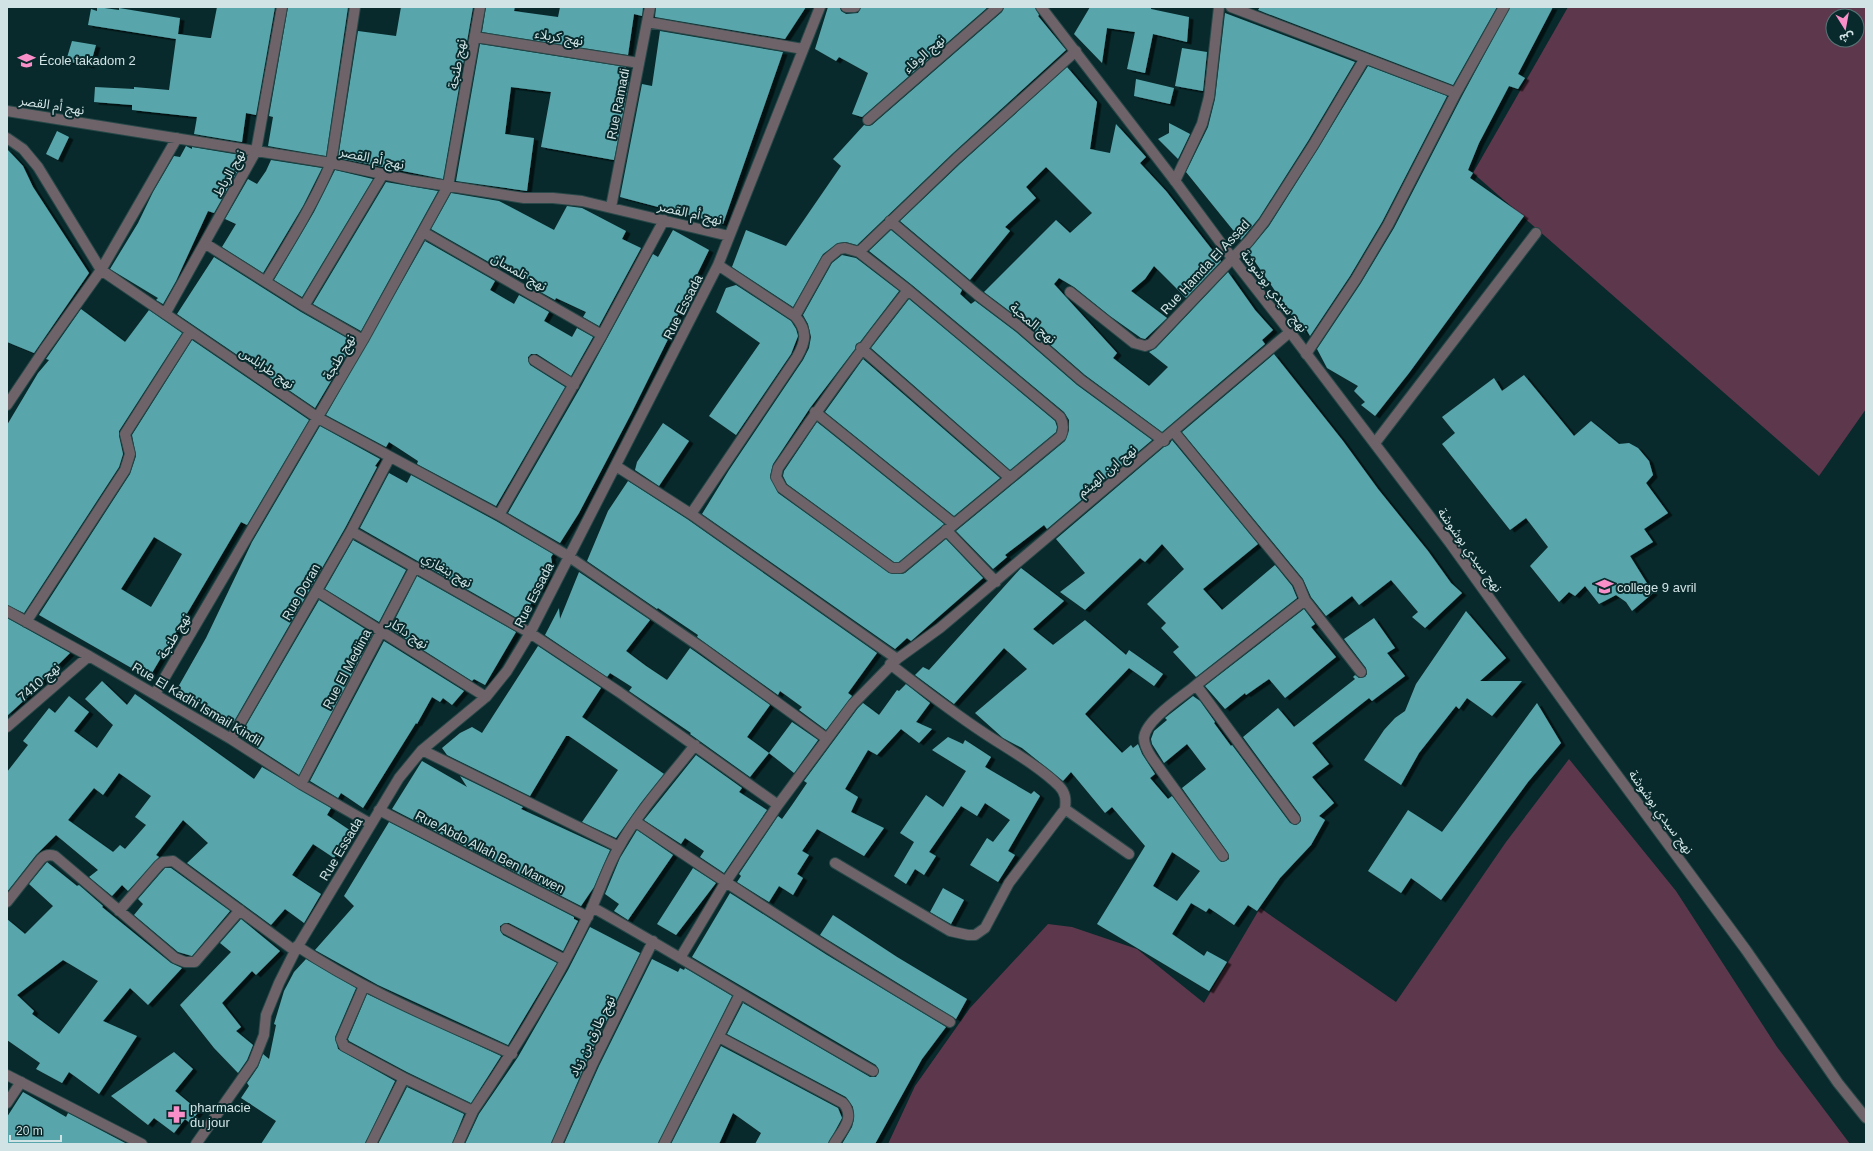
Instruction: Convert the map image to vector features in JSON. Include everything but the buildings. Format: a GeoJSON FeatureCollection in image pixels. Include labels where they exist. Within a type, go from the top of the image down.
{"type":"FeatureCollection","features":[{"type":"Feature","properties":{"kind":"street","name":"نهج الرباط"},"geometry":{"type":"LineString","coordinates":[[165,314],[206,244],[256,151],[282,7]]}},
{"type":"Feature","properties":{"kind":"street"},"geometry":{"type":"LineString","coordinates":[[266,282],[303,219],[322,183],[330,163],[355,7]]}},
{"type":"Feature","properties":{"kind":"street","name":"نهج طنجة"},"geometry":{"type":"LineString","coordinates":[[155,694],[363,340],[448,186],[480,7]]}},
{"type":"Feature","properties":{"kind":"street","name":"Rue Ramadi"},"geometry":{"type":"LineString","coordinates":[[611,207],[650,7]]}},
{"type":"Feature","properties":{"kind":"street","name":"Rue Essada"},"geometry":{"type":"LineString","coordinates":[[196,1144],[253,1063],[264,1035],[266,1015],[278,983],[296,949],[399,778],[422,750],[486,697],[507,671],[530,633],[718,265],[820,7]]}},
{"type":"Feature","properties":{"kind":"street"},"geometry":{"type":"LineString","coordinates":[[846,7],[855,7]]}},
{"type":"Feature","properties":{"kind":"street","name":"نهج الوفاء"},"geometry":{"type":"LineString","coordinates":[[868,120],[998,7]]}},
{"type":"Feature","properties":{"kind":"street","name":"نهج سيدي بوشوشة"},"geometry":{"type":"LineString","coordinates":[[1040,7],[1076,51],[1232,258],[1375,443],[1746,950],[1838,1083],[1866,1118]]}},
{"type":"Feature","properties":{"kind":"street"},"geometry":{"type":"LineString","coordinates":[[1175,181],[1202,124],[1210,97],[1219,7]]}},
{"type":"Feature","properties":{"kind":"street"},"geometry":{"type":"LineString","coordinates":[[1231,7],[1456,93]]}},
{"type":"Feature","properties":{"kind":"street"},"geometry":{"type":"LineString","coordinates":[[1306,354],[1356,280],[1388,225],[1456,93],[1504,7]]}},
{"type":"Feature","properties":{"kind":"street"},"geometry":{"type":"LineString","coordinates":[[647,22],[803,49]]}},
{"type":"Feature","properties":{"kind":"street","name":"نهج كربلاء"},"geometry":{"type":"LineString","coordinates":[[475,38],[639,63]]}},
{"type":"Feature","properties":{"kind":"street"},"geometry":{"type":"LineString","coordinates":[[859,252],[890,220],[1076,51]]}},
{"type":"Feature","properties":{"kind":"street","name":"Rue Hamda El Assad"},"geometry":{"type":"LineString","coordinates":[[1070,292],[1134,343],[1145,346],[1151,344],[1249,241],[1283,195],[1365,58]]}},
{"type":"Feature","properties":{"kind":"street","name":"نهج أم القصر"},"geometry":{"type":"LineString","coordinates":[[7,111],[330,163],[448,186],[524,198],[568,199],[611,207],[729,236]]}},
{"type":"Feature","properties":{"kind":"street","name":"نهج طرابلس"},"geometry":{"type":"LineString","coordinates":[[7,138],[23,149],[38,167],[101,270],[318,418],[499,515],[568,556],[702,648],[826,738]]}},
{"type":"Feature","properties":{"kind":"street"},"geometry":{"type":"LineString","coordinates":[[7,405],[101,270],[177,138]]}},
{"type":"Feature","properties":{"kind":"street"},"geometry":{"type":"LineString","coordinates":[[304,306],[383,174]]}},
{"type":"Feature","properties":{"kind":"street"},"geometry":{"type":"LineString","coordinates":[[499,515],[602,335],[664,220]]}},
{"type":"Feature","properties":{"kind":"street","name":"نهج المحبة"},"geometry":{"type":"LineString","coordinates":[[890,220],[980,296],[1020,327],[1081,380],[1164,440]]}},
{"type":"Feature","properties":{"kind":"street","name":"نهج تلمسان"},"geometry":{"type":"LineString","coordinates":[[423,232],[602,335]]}},
{"type":"Feature","properties":{"kind":"street"},"geometry":{"type":"LineString","coordinates":[[1375,443],[1536,233]]}},
{"type":"Feature","properties":{"kind":"street"},"geometry":{"type":"LineString","coordinates":[[206,244],[304,306],[363,340]]}},
{"type":"Feature","properties":{"kind":"street"},"geometry":{"type":"LineString","coordinates":[[795,316],[827,259],[832,253],[839,249],[846,248],[859,252],[908,290],[1060,417],[1063,422],[1064,427],[1061,436],[905,566],[896,569],[892,568],[782,488],[776,477],[778,468],[815,412],[861,348],[908,290]]}},
{"type":"Feature","properties":{"kind":"street"},"geometry":{"type":"LineString","coordinates":[[691,514],[801,350],[805,333],[803,325],[795,316],[718,265]]}},
{"type":"Feature","properties":{"kind":"street"},"geometry":{"type":"LineString","coordinates":[[26,622],[125,470],[130,454],[125,434],[190,332]]}},
{"type":"Feature","properties":{"kind":"street","name":"نهج ابن الهيثم"},"geometry":{"type":"LineString","coordinates":[[680,958],[725,883],[826,738],[853,704],[893,662],[940,628],[996,582],[1290,332]]}},
{"type":"Feature","properties":{"kind":"street"},"geometry":{"type":"LineString","coordinates":[[861,348],[1010,478]]}},
{"type":"Feature","properties":{"kind":"street"},"geometry":{"type":"LineString","coordinates":[[534,360],[574,385]]}},
{"type":"Feature","properties":{"kind":"street"},"geometry":{"type":"LineString","coordinates":[[815,412],[950,527],[996,582]]}},
{"type":"Feature","properties":{"kind":"street"},"geometry":{"type":"LineString","coordinates":[[1174,432],[1298,583],[1305,600],[1361,672]]}},
{"type":"Feature","properties":{"kind":"street","name":"Rue Doran"},"geometry":{"type":"LineString","coordinates":[[232,739],[351,531],[390,457]]}},
{"type":"Feature","properties":{"kind":"street"},"geometry":{"type":"LineString","coordinates":[[616,466],[691,514],[893,662],[961,718],[1036,768],[1059,786],[1064,792],[1066,800],[1065,808],[1009,883],[985,928],[975,935],[950,931],[834,863]]}},
{"type":"Feature","properties":{"kind":"street","name":"نهج بنغازي"},"geometry":{"type":"LineString","coordinates":[[351,531],[530,633],[619,692],[778,805]]}},
{"type":"Feature","properties":{"kind":"street","name":"Rue El Mediina"},"geometry":{"type":"LineString","coordinates":[[301,784],[415,567]]}},
{"type":"Feature","properties":{"kind":"street","name":"نهج داكار"},"geometry":{"type":"LineString","coordinates":[[317,591],[486,697]]}},
{"type":"Feature","properties":{"kind":"street"},"geometry":{"type":"LineString","coordinates":[[1223,856],[1146,749],[1144,738],[1147,728],[1153,720],[1196,685],[1305,600]]}},
{"type":"Feature","properties":{"kind":"street","name":"Rue El Kadhi Ismail Kindil"},"geometry":{"type":"LineString","coordinates":[[7,611],[89,656],[232,739],[301,784],[371,824]]}},
{"type":"Feature","properties":{"kind":"street","name":"نهج 7410"},"geometry":{"type":"LineString","coordinates":[[7,727],[89,656]]}},
{"type":"Feature","properties":{"kind":"street"},"geometry":{"type":"LineString","coordinates":[[1196,685],[1295,819]]}},
{"type":"Feature","properties":{"kind":"street"},"geometry":{"type":"LineString","coordinates":[[458,1144],[473,1111],[512,1054],[565,960],[590,912],[619,847],[636,822],[695,745]]}},
{"type":"Feature","properties":{"kind":"street"},"geometry":{"type":"LineString","coordinates":[[422,750],[619,847]]}},
{"type":"Feature","properties":{"kind":"street"},"geometry":{"type":"LineString","coordinates":[[1065,808],[1129,854]]}},
{"type":"Feature","properties":{"kind":"street","name":"Rue Abdo Allah Ben Marwen"},"geometry":{"type":"LineString","coordinates":[[379,810],[653,941],[740,994],[873,1071]]}},
{"type":"Feature","properties":{"kind":"street"},"geometry":{"type":"LineString","coordinates":[[636,822],[725,883],[857,966],[950,1022]]}},
{"type":"Feature","properties":{"kind":"street"},"geometry":{"type":"LineString","coordinates":[[7,902],[40,859],[44,856],[55,856],[175,958],[190,963],[195,962],[240,910]]}},
{"type":"Feature","properties":{"kind":"street"},"geometry":{"type":"LineString","coordinates":[[119,911],[159,865],[173,861],[296,949],[364,986],[512,1054]]}},
{"type":"Feature","properties":{"kind":"street"},"geometry":{"type":"LineString","coordinates":[[506,929],[565,960]]}},
{"type":"Feature","properties":{"kind":"street","name":"نهج طارق بن زياد"},"geometry":{"type":"LineString","coordinates":[[557,1144],[593,1063],[653,941]]}},
{"type":"Feature","properties":{"kind":"street"},"geometry":{"type":"LineString","coordinates":[[364,986],[341,1039],[342,1044],[404,1078],[473,1111]]}},
{"type":"Feature","properties":{"kind":"street"},"geometry":{"type":"LineString","coordinates":[[665,1144],[740,994]]}},
{"type":"Feature","properties":{"kind":"street"},"geometry":{"type":"LineString","coordinates":[[719,1037],[838,1100],[846,1107],[850,1117],[834,1144]]}},
{"type":"Feature","properties":{"kind":"street"},"geometry":{"type":"LineString","coordinates":[[7,1075],[142,1144]]}},
{"type":"Feature","properties":{"kind":"street"},"geometry":{"type":"LineString","coordinates":[[371,1144],[404,1078]]}},
{"type":"Feature","properties":{"kind":"street"},"geometry":{"type":"LineString","coordinates":[[7,1103],[21,1082]]}},
{"type":"Feature","properties":{"kind":"shaded area"},"geometry":{"type":"Polygon","coordinates":[[[1568,7],[1866,7],[1866,409],[1819,476],[1473,173],[1568,7]]]}},
{"type":"Feature","properties":{"kind":"shaded area"},"geometry":{"type":"Polygon","coordinates":[[[1569,759],[1676,891],[1777,1047],[1850,1144],[888,1144],[915,1086],[970,1008],[1048,924],[1072,927],[1137,949],[1204,1003],[1260,908],[1396,1002],[1506,842],[1569,759]]]}},
{"type":"Feature","properties":{"kind":"place","name":"École takadom 2"},"geometry":{"type":"Point","coordinates":[26,60]}},
{"type":"Feature","properties":{"kind":"place","name":"college 9 avril"},"geometry":{"type":"Point","coordinates":[1604,587]}},
{"type":"Feature","properties":{"kind":"place","name":"pharmacie du jour"},"geometry":{"type":"Point","coordinates":[177,1114]}}]}
